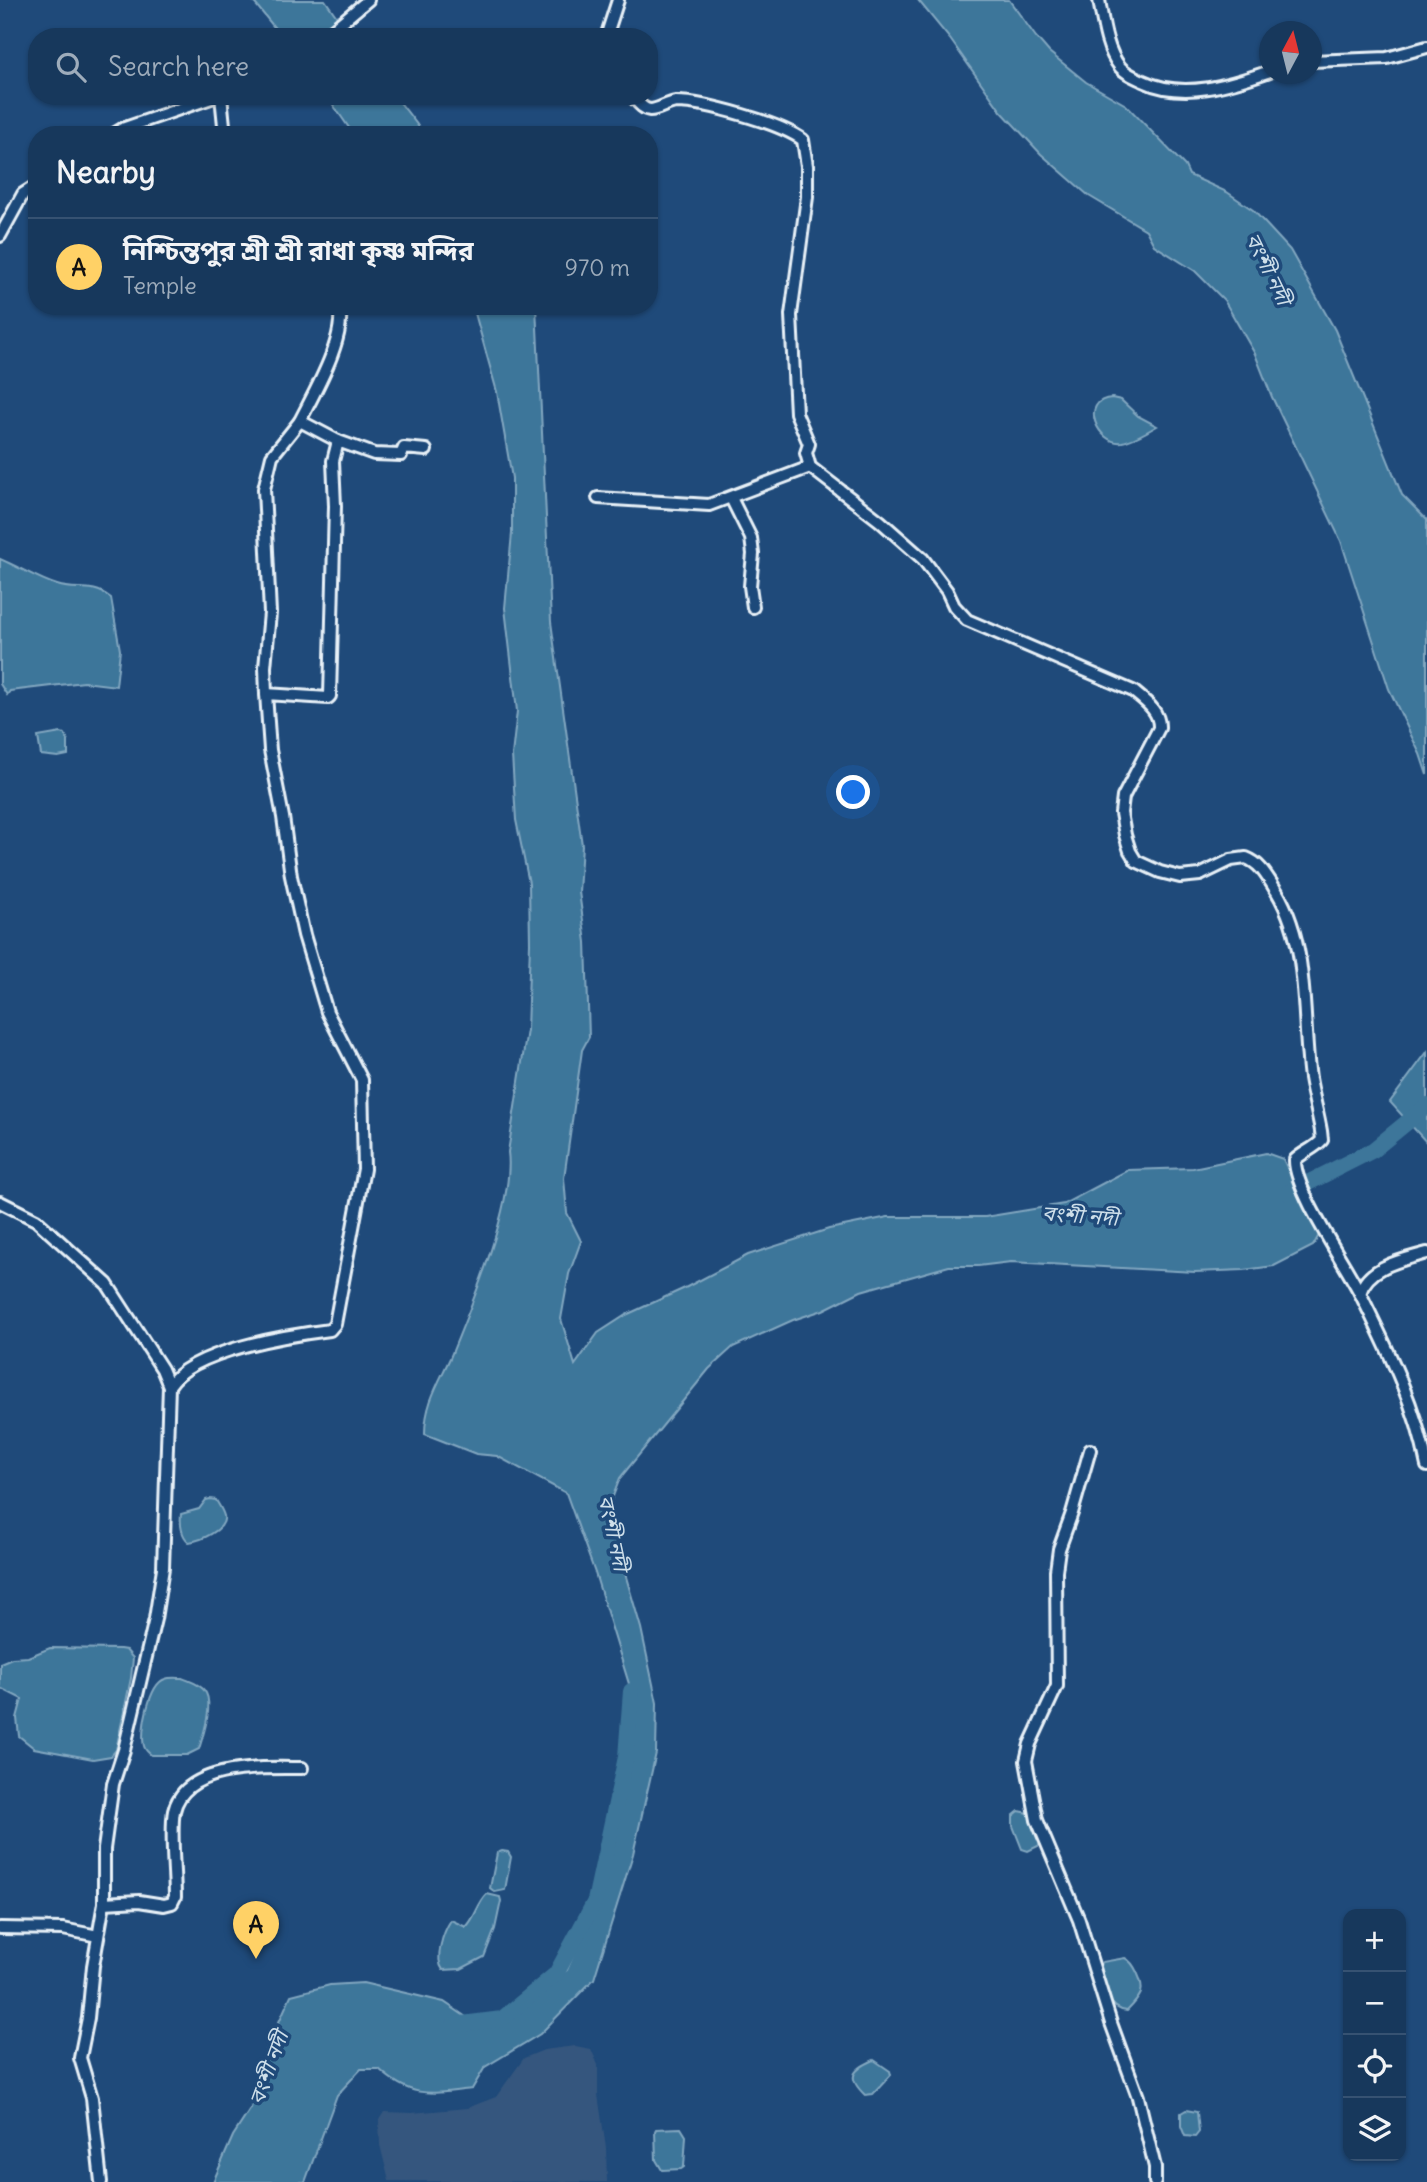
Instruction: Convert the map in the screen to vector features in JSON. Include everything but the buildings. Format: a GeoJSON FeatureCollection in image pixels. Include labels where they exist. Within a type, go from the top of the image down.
{"type":"FeatureCollection","features":[{"type":"Feature","properties":{"kind":"street"},"geometry":{"type":"LineString","coordinates":[[335,28],[368,0]]}},
{"type":"Feature","properties":{"kind":"street"},"geometry":{"type":"LineString","coordinates":[[609,28],[618,0]]}},
{"type":"Feature","properties":{"kind":"street"},"geometry":{"type":"LineString","coordinates":[[1099,0],[1111,52],[1121,68],[1150,84],[1172,90],[1199,90],[1259,75]]}},
{"type":"Feature","properties":{"kind":"street"},"geometry":{"type":"LineString","coordinates":[[1322,61],[1387,58],[1427,47]]}},
{"type":"Feature","properties":{"kind":"street"},"geometry":{"type":"LineString","coordinates":[[640,105],[650,110],[676,102],[712,107],[776,127],[803,140],[807,166],[807,197],[791,315],[796,413],[809,444],[806,453],[810,467],[880,521],[923,559],[947,591],[954,606],[967,620],[1132,691],[1151,707],[1159,718],[1159,728],[1123,797],[1122,805],[1125,835],[1136,861],[1160,872],[1180,877],[1200,875],[1231,860],[1246,858],[1263,869],[1279,894],[1294,925],[1307,1004],[1310,1080],[1322,1140],[1295,1160],[1303,1188],[1336,1254],[1360,1293],[1399,1376],[1422,1438],[1427,1466]]}},
{"type":"Feature","properties":{"kind":"street"},"geometry":{"type":"LineString","coordinates":[[131,126],[193,105]]}},
{"type":"Feature","properties":{"kind":"street"},"geometry":{"type":"LineString","coordinates":[[220,105],[224,126]]}},
{"type":"Feature","properties":{"kind":"street"},"geometry":{"type":"LineString","coordinates":[[0,236],[23,194],[28,191]]}},
{"type":"Feature","properties":{"kind":"street"},"geometry":{"type":"LineString","coordinates":[[169,1387],[173,1380],[220,1352],[330,1329],[335,1324],[364,1169],[362,1080],[327,1012],[304,935],[291,876],[270,750],[265,667],[270,614],[264,489],[272,456],[300,421],[327,368],[341,315]]}},
{"type":"Feature","properties":{"kind":"street"},"geometry":{"type":"LineString","coordinates":[[300,421],[338,441],[378,455],[401,455],[404,448],[426,450]]}},
{"type":"Feature","properties":{"kind":"street"},"geometry":{"type":"LineString","coordinates":[[266,694],[330,696],[335,506],[332,461],[338,441]]}},
{"type":"Feature","properties":{"kind":"street"},"geometry":{"type":"LineString","coordinates":[[598,498],[709,505],[810,467]]}},
{"type":"Feature","properties":{"kind":"street"},"geometry":{"type":"LineString","coordinates":[[731,498],[751,538],[753,554],[750,586],[753,607]]}},
{"type":"Feature","properties":{"kind":"street"},"geometry":{"type":"LineString","coordinates":[[0,1202],[36,1220],[107,1284],[162,1369],[169,1387],[163,1568],[155,1619],[124,1750],[113,1784],[104,1849],[104,1903],[80,2058],[92,2098],[101,2182]]}},
{"type":"Feature","properties":{"kind":"street"},"geometry":{"type":"LineString","coordinates":[[1360,1293],[1366,1279],[1381,1268],[1427,1253]]}},
{"type":"Feature","properties":{"kind":"street"},"geometry":{"type":"LineString","coordinates":[[1090,1450],[1059,1549],[1056,1571],[1057,1686],[1030,1744],[1026,1761],[1037,1819],[1079,1920],[1111,2023],[1138,2097],[1155,2167],[1156,2182]]}},
{"type":"Feature","properties":{"kind":"street"},"geometry":{"type":"LineString","coordinates":[[104,1903],[172,1903],[175,1897],[174,1812],[182,1793],[195,1782],[232,1770],[302,1768]]}},
{"type":"Feature","properties":{"kind":"street"},"geometry":{"type":"LineString","coordinates":[[0,1928],[63,1929],[98,1936]]}},
{"type":"Feature","properties":{"kind":"shaded area"},"geometry":{"type":"Polygon","coordinates":[[[575,2046],[591,2049],[598,2065],[598,2095],[606,2148],[607,2182],[389,2181],[380,2145],[379,2120],[384,2112],[412,2113],[467,2108],[496,2097],[524,2058],[544,2050],[575,2046]]]}},
{"type":"Feature","properties":{"kind":"water"},"geometry":{"type":"Polygon","coordinates":[[[252,0],[325,0],[345,28],[275,28],[252,0]]]}},
{"type":"Feature","properties":{"kind":"water"},"geometry":{"type":"Polygon","coordinates":[[[918,0],[1009,0],[1049,52],[1086,82],[1126,105],[1185,166],[1189,175],[1227,192],[1253,210],[1290,250],[1335,330],[1402,495],[1427,520],[1427,775],[1389,689],[1341,541],[1272,397],[1255,354],[1224,300],[1195,271],[1154,245],[1146,230],[1089,196],[1041,154],[1001,111],[950,39],[918,0]]]}},
{"type":"Feature","properties":{"kind":"water"},"geometry":{"type":"Polygon","coordinates":[[[333,105],[402,105],[418,126],[348,126],[333,105]]]}},
{"type":"Feature","properties":{"kind":"water"},"geometry":{"type":"Polygon","coordinates":[[[476,315],[536,315],[551,622],[582,845],[579,892],[586,942],[589,1037],[582,1050],[564,1178],[567,1213],[581,1241],[569,1274],[561,1319],[575,1365],[598,1333],[626,1315],[748,1255],[829,1229],[888,1217],[985,1217],[1064,1204],[1128,1170],[1193,1168],[1266,1153],[1283,1159],[1319,1235],[1313,1246],[1274,1266],[1244,1270],[1195,1272],[1011,1262],[949,1266],[861,1291],[823,1310],[793,1320],[733,1347],[709,1369],[620,1478],[607,1512],[641,1628],[657,1703],[656,1753],[633,1854],[594,1979],[540,2034],[485,2067],[472,2089],[422,2092],[402,2085],[379,2069],[361,2069],[337,2095],[305,2182],[213,2182],[233,2136],[251,2108],[261,2062],[291,1995],[330,1985],[363,1983],[444,2002],[475,2023],[519,2007],[567,1970],[600,1893],[631,1739],[629,1684],[595,1573],[566,1493],[497,1456],[476,1454],[425,1434],[430,1404],[468,1312],[498,1227],[505,1199],[508,1152],[527,1030],[529,883],[516,820],[512,755],[517,711],[505,608],[512,533],[512,478],[497,392],[476,315]]]}},
{"type":"Feature","properties":{"kind":"water"},"geometry":{"type":"Polygon","coordinates":[[[1112,398],[1121,400],[1138,416],[1157,426],[1122,442],[1106,437],[1099,430],[1094,414],[1096,406],[1112,398]]]}},
{"type":"Feature","properties":{"kind":"water"},"geometry":{"type":"Polygon","coordinates":[[[0,559],[57,585],[97,590],[111,598],[120,650],[116,686],[84,682],[10,691],[7,695],[0,684],[0,559]]]}},
{"type":"Feature","properties":{"kind":"water"},"geometry":{"type":"Polygon","coordinates":[[[65,734],[68,741],[68,755],[41,755],[38,737],[65,734]]]}},
{"type":"Feature","properties":{"kind":"water"},"geometry":{"type":"Polygon","coordinates":[[[1427,1052],[1427,1143],[1390,1102],[1427,1052]]]}},
{"type":"Feature","properties":{"kind":"water"},"geometry":{"type":"Polygon","coordinates":[[[210,1499],[216,1500],[224,1521],[211,1534],[189,1542],[183,1533],[181,1514],[199,1509],[210,1499]]]}},
{"type":"Feature","properties":{"kind":"water"},"geometry":{"type":"Polygon","coordinates":[[[50,1648],[120,1649],[126,1650],[133,1658],[116,1750],[111,1756],[93,1759],[34,1748],[19,1736],[17,1718],[22,1699],[0,1688],[0,1663],[12,1658],[28,1657],[50,1648]]]}},
{"type":"Feature","properties":{"kind":"water"},"geometry":{"type":"Polygon","coordinates":[[[182,1678],[202,1688],[208,1699],[207,1721],[199,1749],[187,1755],[151,1755],[145,1749],[143,1739],[150,1699],[159,1683],[165,1679],[182,1678]]]}},
{"type":"Feature","properties":{"kind":"water"},"geometry":{"type":"Polygon","coordinates":[[[1019,1811],[1029,1813],[1042,1844],[1028,1851],[1022,1849],[1013,1826],[1013,1816],[1019,1811]]]}},
{"type":"Feature","properties":{"kind":"water"},"geometry":{"type":"Polygon","coordinates":[[[508,1852],[511,1857],[505,1890],[495,1892],[490,1888],[497,1853],[508,1852]]]}},
{"type":"Feature","properties":{"kind":"water"},"geometry":{"type":"Polygon","coordinates":[[[487,1894],[500,1897],[501,1901],[495,1929],[484,1957],[461,1969],[443,1970],[439,1953],[448,1925],[451,1920],[466,1927],[487,1894]]]}},
{"type":"Feature","properties":{"kind":"water"},"geometry":{"type":"Polygon","coordinates":[[[1125,1958],[1135,1968],[1142,1989],[1127,2011],[1114,2006],[1110,2000],[1101,1966],[1102,1962],[1125,1958]]]}},
{"type":"Feature","properties":{"kind":"water"},"geometry":{"type":"Polygon","coordinates":[[[874,2060],[890,2071],[891,2075],[873,2094],[865,2095],[856,2084],[854,2075],[860,2067],[874,2060]]]}},
{"type":"Feature","properties":{"kind":"water"},"geometry":{"type":"Polygon","coordinates":[[[1186,2110],[1197,2112],[1199,2132],[1195,2137],[1185,2136],[1181,2126],[1181,2113],[1186,2110]]]}},
{"type":"Feature","properties":{"kind":"water"},"geometry":{"type":"Polygon","coordinates":[[[681,2128],[686,2136],[684,2167],[662,2170],[656,2160],[655,2131],[681,2128]]]}},
{"type":"Feature","properties":{"kind":"waterway","name":"বংশী নদী"},"geometry":{"type":"LineString","coordinates":[[1288,1193],[1373,1150],[1427,1106]]}},
{"type":"Feature","properties":{"kind":"waterway","name":"বংশী নদী"},"geometry":{"type":"LineString","coordinates":[[454,2025],[502,2019],[556,1974],[595,1901],[626,1757],[631,1691]]}},
{"type":"Feature","properties":{"kind":"place","name":"নিশ্চিন্তপুর শ্রী শ্রী রাধা কৃষ্ণ মন্দির"},"geometry":{"type":"Point","coordinates":[256,1959]}}]}
